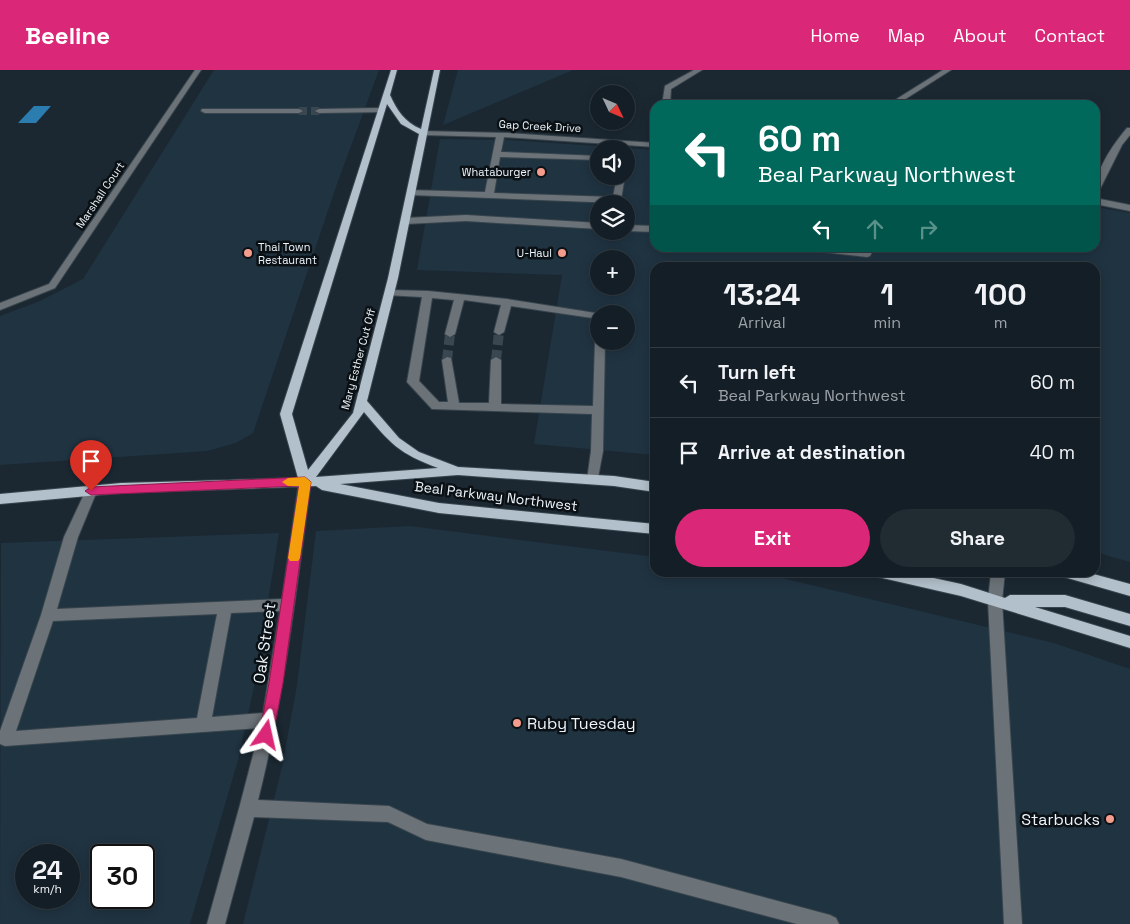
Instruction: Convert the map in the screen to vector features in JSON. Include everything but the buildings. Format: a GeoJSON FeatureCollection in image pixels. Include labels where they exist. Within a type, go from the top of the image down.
{"type":"FeatureCollection","features":[{"type":"Feature","properties":{"kind":"main road"},"geometry":{"type":"LineString","coordinates":[[305,482],[286,414],[394,70]]}},
{"type":"Feature","properties":{"kind":"main road","name":"Mary Esther Cut Off"},"geometry":{"type":"LineString","coordinates":[[305,482],[358,414],[389,293],[437,70]]}},
{"type":"Feature","properties":{"kind":"main road"},"geometry":{"type":"LineString","coordinates":[[386,94],[396,116],[408,127],[423,133]]}},
{"type":"Feature","properties":{"kind":"main road"},"geometry":{"type":"LineString","coordinates":[[361,401],[395,441],[415,455],[458,471]]}},
{"type":"Feature","properties":{"kind":"main road","name":"Beal Parkway Northwest"},"geometry":{"type":"LineString","coordinates":[[0,499],[91,491],[305,482],[458,471],[593,480],[650,486]]}},
{"type":"Feature","properties":{"kind":"main road","name":"Beal Parkway Northwest"},"geometry":{"type":"LineString","coordinates":[[305,482],[439,508],[650,529]]}},
{"type":"Feature","properties":{"kind":"main road"},"geometry":{"type":"LineString","coordinates":[[901,577],[961,590],[1130,642]]}},
{"type":"Feature","properties":{"kind":"main road"},"geometry":{"type":"LineString","coordinates":[[1082,577],[1130,590]]}},
{"type":"Feature","properties":{"kind":"main road"},"geometry":{"type":"LineString","coordinates":[[995,600],[1065,601],[1130,620]]}},
{"type":"Feature","properties":{"kind":"street","name":"Marshall Court"},"geometry":{"type":"LineString","coordinates":[[0,307],[52,286],[198,70]]}},
{"type":"Feature","properties":{"kind":"street"},"geometry":{"type":"LineString","coordinates":[[667,100],[668,88],[699,70]]}},
{"type":"Feature","properties":{"kind":"street"},"geometry":{"type":"LineString","coordinates":[[899,100],[948,70]]}},
{"type":"Feature","properties":{"kind":"street"},"geometry":{"type":"LineString","coordinates":[[204,111],[299,110]]}},
{"type":"Feature","properties":{"kind":"street"},"geometry":{"type":"LineString","coordinates":[[319,110],[381,110]]}},
{"type":"Feature","properties":{"kind":"street"},"geometry":{"type":"LineString","coordinates":[[1100,181],[1118,144],[1130,130]]}},
{"type":"Feature","properties":{"kind":"street","name":"Gap Creek Drive"},"geometry":{"type":"LineString","coordinates":[[423,133],[500,135],[590,143]]}},
{"type":"Feature","properties":{"kind":"street"},"geometry":{"type":"LineString","coordinates":[[489,195],[500,135]]}},
{"type":"Feature","properties":{"kind":"street","name":"Gap Creek Drive"},"geometry":{"type":"LineString","coordinates":[[635,146],[650,145]]}},
{"type":"Feature","properties":{"kind":"street"},"geometry":{"type":"LineString","coordinates":[[497,154],[590,158]]}},
{"type":"Feature","properties":{"kind":"street"},"geometry":{"type":"LineString","coordinates":[[411,192],[617,200],[619,185]]}},
{"type":"Feature","properties":{"kind":"street"},"geometry":{"type":"LineString","coordinates":[[1100,202],[1130,208]]}},
{"type":"Feature","properties":{"kind":"street"},"geometry":{"type":"LineString","coordinates":[[405,221],[466,218],[590,225]]}},
{"type":"Feature","properties":{"kind":"street"},"geometry":{"type":"LineString","coordinates":[[635,228],[650,229]]}},
{"type":"Feature","properties":{"kind":"street"},"geometry":{"type":"LineString","coordinates":[[849,252],[867,254],[868,252]]}},
{"type":"Feature","properties":{"kind":"street"},"geometry":{"type":"LineString","coordinates":[[389,293],[428,294],[507,302],[590,315]]}},
{"type":"Feature","properties":{"kind":"street"},"geometry":{"type":"LineString","coordinates":[[428,294],[413,382],[436,406],[598,410]]}},
{"type":"Feature","properties":{"kind":"street"},"geometry":{"type":"LineString","coordinates":[[450,334],[460,297]]}},
{"type":"Feature","properties":{"kind":"street"},"geometry":{"type":"LineString","coordinates":[[499,332],[507,302]]}},
{"type":"Feature","properties":{"kind":"street"},"geometry":{"type":"LineString","coordinates":[[593,480],[600,350]]}},
{"type":"Feature","properties":{"kind":"street"},"geometry":{"type":"LineString","coordinates":[[447,360],[454,407]]}},
{"type":"Feature","properties":{"kind":"street"},"geometry":{"type":"LineString","coordinates":[[495,408],[496,360]]}},
{"type":"Feature","properties":{"kind":"street","name":"Oak Street"},"geometry":{"type":"LineString","coordinates":[[216,924],[248,808],[269,720],[305,482]]}},
{"type":"Feature","properties":{"kind":"street"},"geometry":{"type":"LineString","coordinates":[[91,491],[71,537],[48,615],[5,739],[269,720]]}},
{"type":"Feature","properties":{"kind":"street"},"geometry":{"type":"LineString","coordinates":[[997,577],[995,600],[1013,924]]}},
{"type":"Feature","properties":{"kind":"street"},"geometry":{"type":"LineString","coordinates":[[48,615],[287,605]]}},
{"type":"Feature","properties":{"kind":"street"},"geometry":{"type":"LineString","coordinates":[[203,726],[225,608]]}},
{"type":"Feature","properties":{"kind":"street"},"geometry":{"type":"LineString","coordinates":[[248,808],[389,814],[426,832],[621,868],[830,924]]}},
{"type":"Feature","properties":{"kind":"shaded area"},"geometry":{"type":"Polygon","coordinates":[[[214,70],[379,70],[337,184],[253,433],[236,443],[207,451],[0,465],[0,316],[40,301],[83,279],[214,70]]]}},
{"type":"Feature","properties":{"kind":"shaded area"},"geometry":{"type":"Polygon","coordinates":[[[458,70],[573,70],[443,125],[458,70]]]}},
{"type":"Feature","properties":{"kind":"shaded area"},"geometry":{"type":"Polygon","coordinates":[[[440,139],[508,140],[590,146],[590,185],[635,185],[635,149],[650,150],[650,252],[1100,252],[1100,208],[1130,213],[1130,562],[1100,553],[1100,262],[650,262],[650,455],[534,444],[562,275],[417,270],[440,139]]]}},
{"type":"Feature","properties":{"kind":"shaded area"},"geometry":{"type":"Polygon","coordinates":[[[410,526],[650,556],[650,577],[778,577],[1054,643],[1130,669],[1130,924],[243,924],[282,767],[297,685],[316,531],[410,526]]]}},
{"type":"Feature","properties":{"kind":"shaded area"},"geometry":{"type":"Polygon","coordinates":[[[279,533],[255,682],[238,760],[190,924],[0,924],[1,543],[279,533]]]}},
{"type":"Feature","properties":{"kind":"water"},"geometry":{"type":"Polygon","coordinates":[[[34,106],[51,106],[36,123],[18,123],[34,106]]]}},
{"type":"Feature","properties":{"kind":"tunnel"},"geometry":{"type":"LineString","coordinates":[[299,111],[319,111]]}},
{"type":"Feature","properties":{"kind":"tunnel"},"geometry":{"type":"LineString","coordinates":[[496,360],[499,332]]}},
{"type":"Feature","properties":{"kind":"tunnel"},"geometry":{"type":"LineString","coordinates":[[447,360],[450,334]]}},
{"type":"Feature","properties":{"kind":"slow traffic"},"geometry":{"type":"LineString","coordinates":[[288,482],[305,482],[294,558]]}},
{"type":"Feature","properties":{"kind":"place","name":"Whataburger"},"geometry":{"type":"Point","coordinates":[541,172]}},
{"type":"Feature","properties":{"kind":"place","name":"Thai Town Restaurant"},"geometry":{"type":"Point","coordinates":[248,253]}},
{"type":"Feature","properties":{"kind":"place","name":"U-Haul"},"geometry":{"type":"Point","coordinates":[562,253]}},
{"type":"Feature","properties":{"kind":"place","name":"Ruby Tuesday"},"geometry":{"type":"Point","coordinates":[517,723]}},
{"type":"Feature","properties":{"kind":"place","name":"Starbucks"},"geometry":{"type":"Point","coordinates":[1110,819]}},
{"type":"Feature","properties":{"kind":"route"},"geometry":{"type":"LineString","coordinates":[[91,491],[121,488],[305,482],[276,683],[266,735]]}}]}
